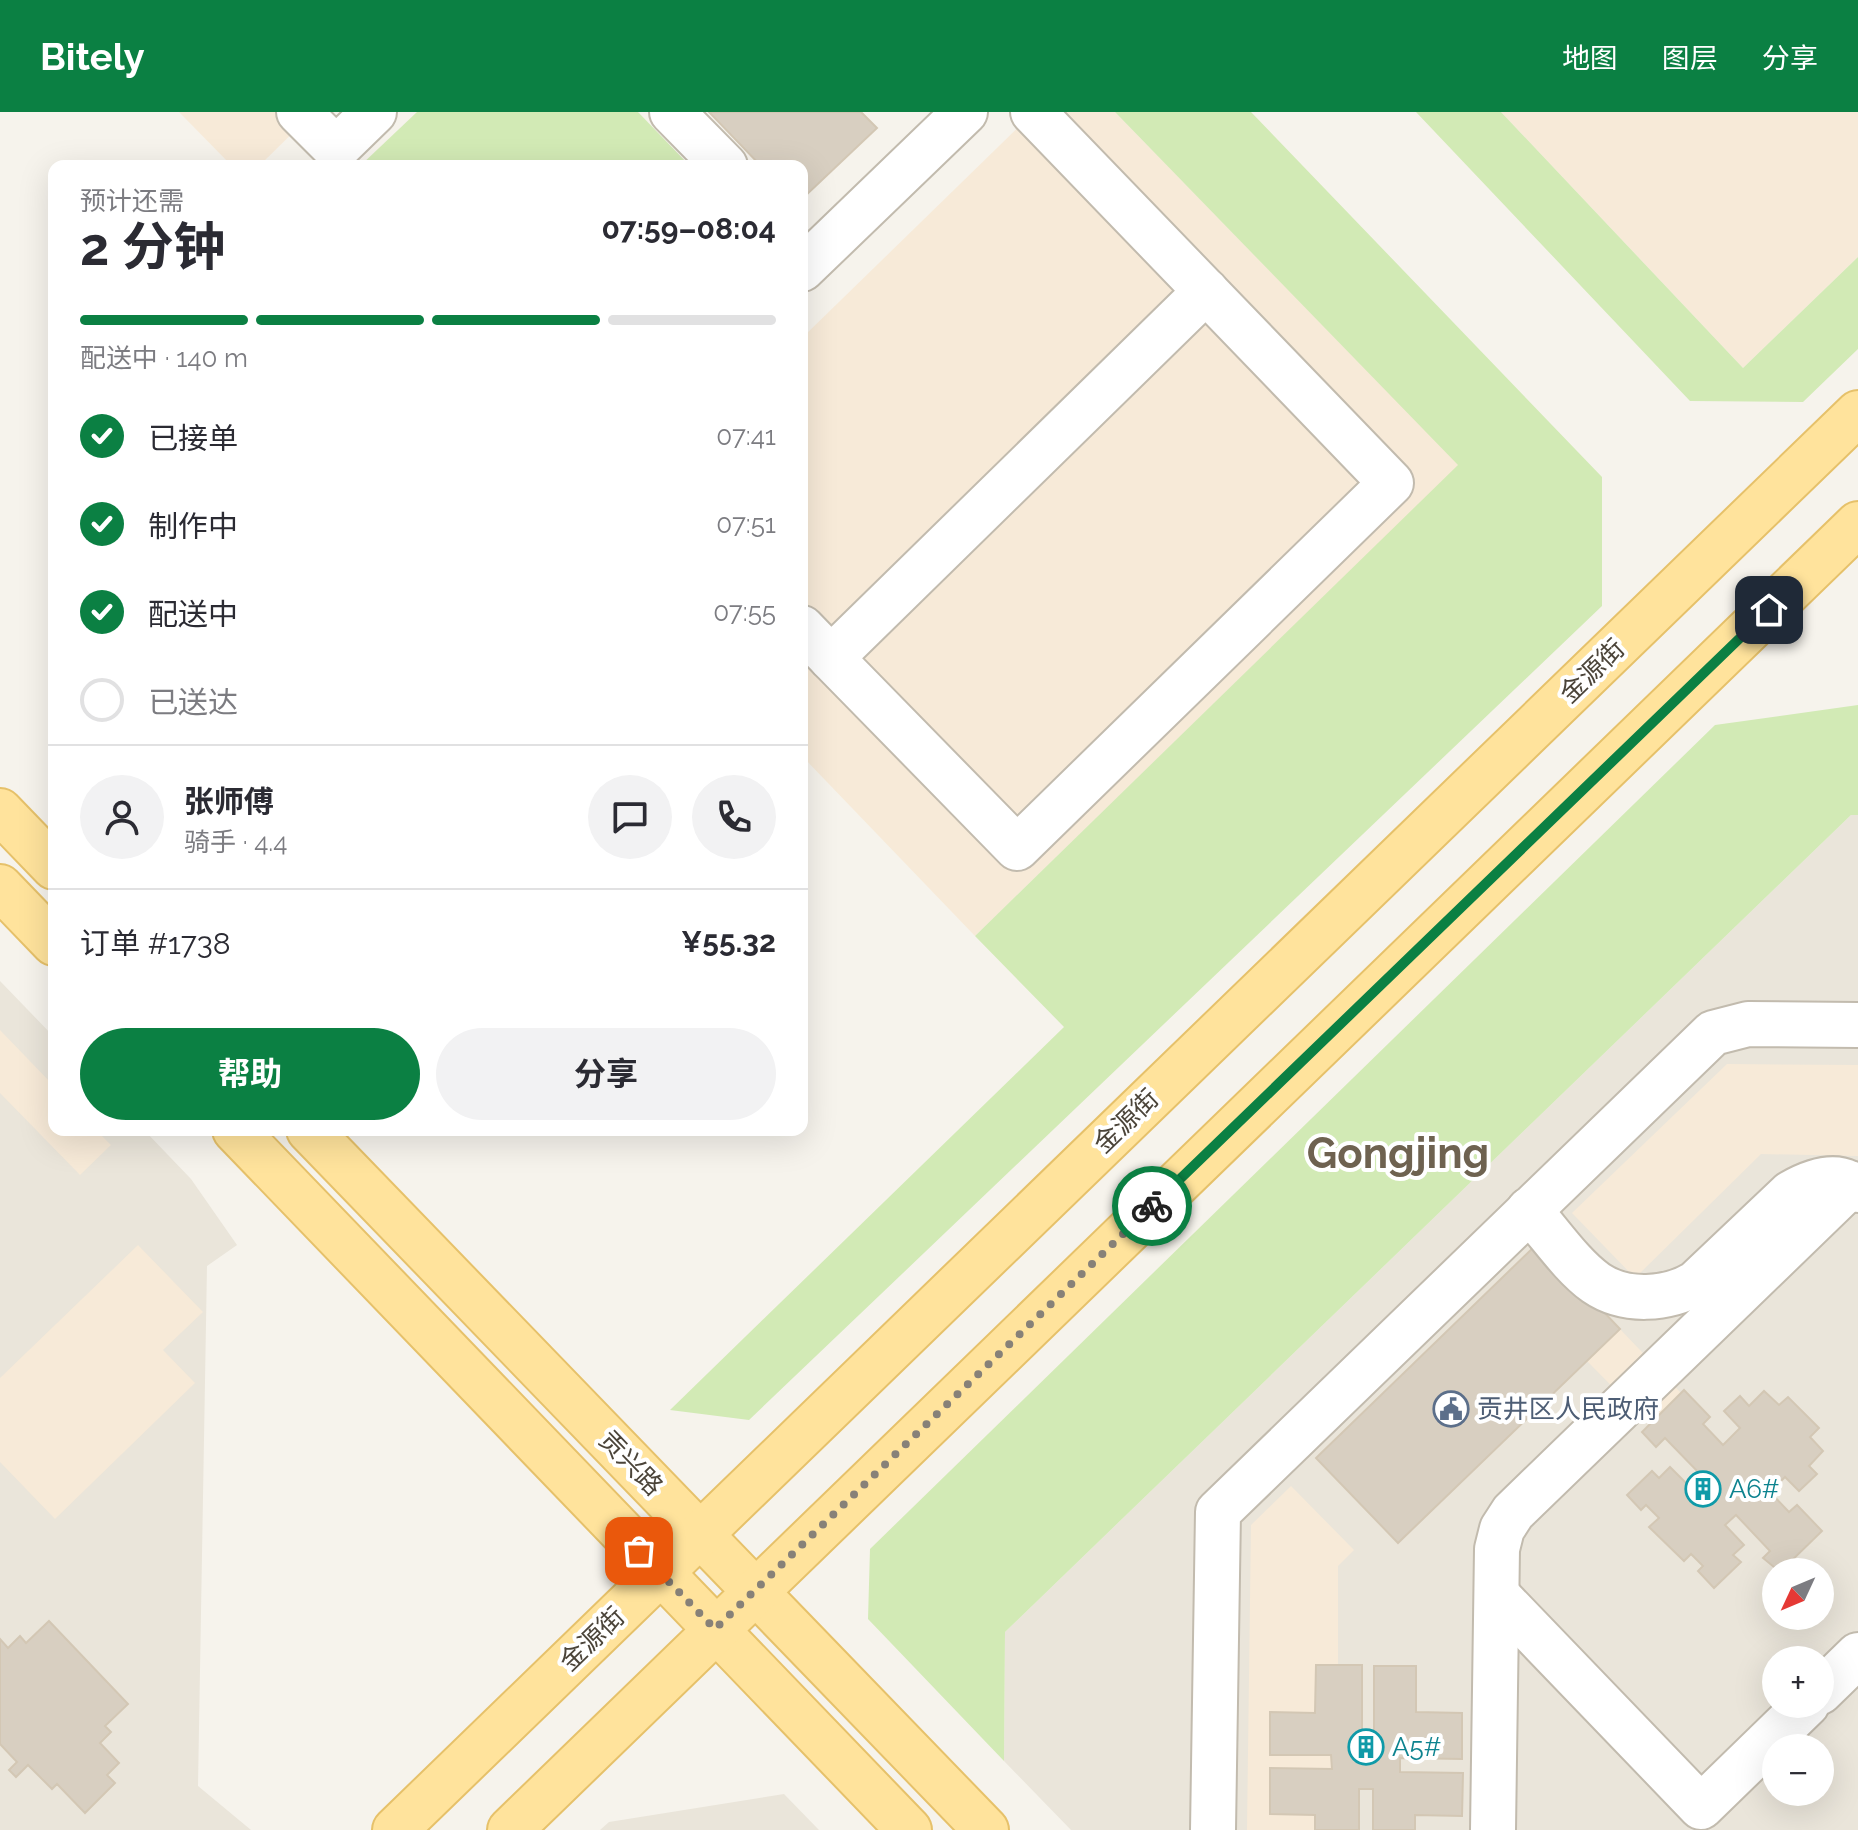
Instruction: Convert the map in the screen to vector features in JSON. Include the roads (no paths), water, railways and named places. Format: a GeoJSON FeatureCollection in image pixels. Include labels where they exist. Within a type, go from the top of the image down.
{"type":"FeatureCollection","features":[{"type":"Feature","properties":{"kind":"main road","name":"金源街"},"geometry":{"type":"LineString","coordinates":[[395,1830],[1858,413]]}},
{"type":"Feature","properties":{"kind":"main road"},"geometry":{"type":"LineString","coordinates":[[510,1830],[1858,524]]}},
{"type":"Feature","properties":{"kind":"main road"},"geometry":{"type":"LineString","coordinates":[[0,811],[48,861]]}},
{"type":"Feature","properties":{"kind":"main road"},"geometry":{"type":"LineString","coordinates":[[0,887],[48,937]]}},
{"type":"Feature","properties":{"kind":"main road"},"geometry":{"type":"LineString","coordinates":[[241,1136],[909,1830]]}},
{"type":"Feature","properties":{"kind":"main road","name":"贡兴路"},"geometry":{"type":"LineString","coordinates":[[315,1136],[986,1830]]}},
{"type":"Feature","properties":{"kind":"lane"},"geometry":{"type":"LineString","coordinates":[[299,112],[336,149],[374,112]]}},
{"type":"Feature","properties":{"kind":"lane"},"geometry":{"type":"LineString","coordinates":[[672,112],[719,160]]}},
{"type":"Feature","properties":{"kind":"lane"},"geometry":{"type":"LineString","coordinates":[[808,255],[965,112]]}},
{"type":"Feature","properties":{"kind":"lane"},"geometry":{"type":"LineString","coordinates":[[1033,112],[1206,291],[1391,483],[1017,848],[817,643],[1206,291]]}},
{"type":"Feature","properties":{"kind":"lane"},"geometry":{"type":"LineString","coordinates":[[1213,1830],[1218,1512],[1713,1033],[1748,1024],[1858,1025]]}},
{"type":"Feature","properties":{"kind":"lane"},"geometry":{"type":"LineString","coordinates":[[1493,1830],[1497,1549],[1502,1529],[1513,1512],[1855,1187],[1837,1179],[1807,1184],[1791,1193],[1696,1283],[1682,1292],[1648,1297],[1628,1295],[1596,1282],[1529,1210]]}},
{"type":"Feature","properties":{"kind":"lane"},"geometry":{"type":"LineString","coordinates":[[1497,1595],[1701,1807],[1793,1718]]}},
{"type":"Feature","properties":{"kind":"lane"},"geometry":{"type":"LineString","coordinates":[[1834,1678],[1858,1655]]}},
{"type":"Feature","properties":{"kind":"place","name":"贡井区人民政府"},"geometry":{"type":"Point","coordinates":[1451,1409]}},
{"type":"Feature","properties":{"kind":"place","name":"A6#"},"geometry":{"type":"Point","coordinates":[1703,1489]}},
{"type":"Feature","properties":{"kind":"place","name":"A5#"},"geometry":{"type":"Point","coordinates":[1366,1747]}},
{"type":"Feature","properties":{"kind":"district","name":"Gongjing"},"geometry":{"type":"Point","coordinates":[1398,1153]}}]}
